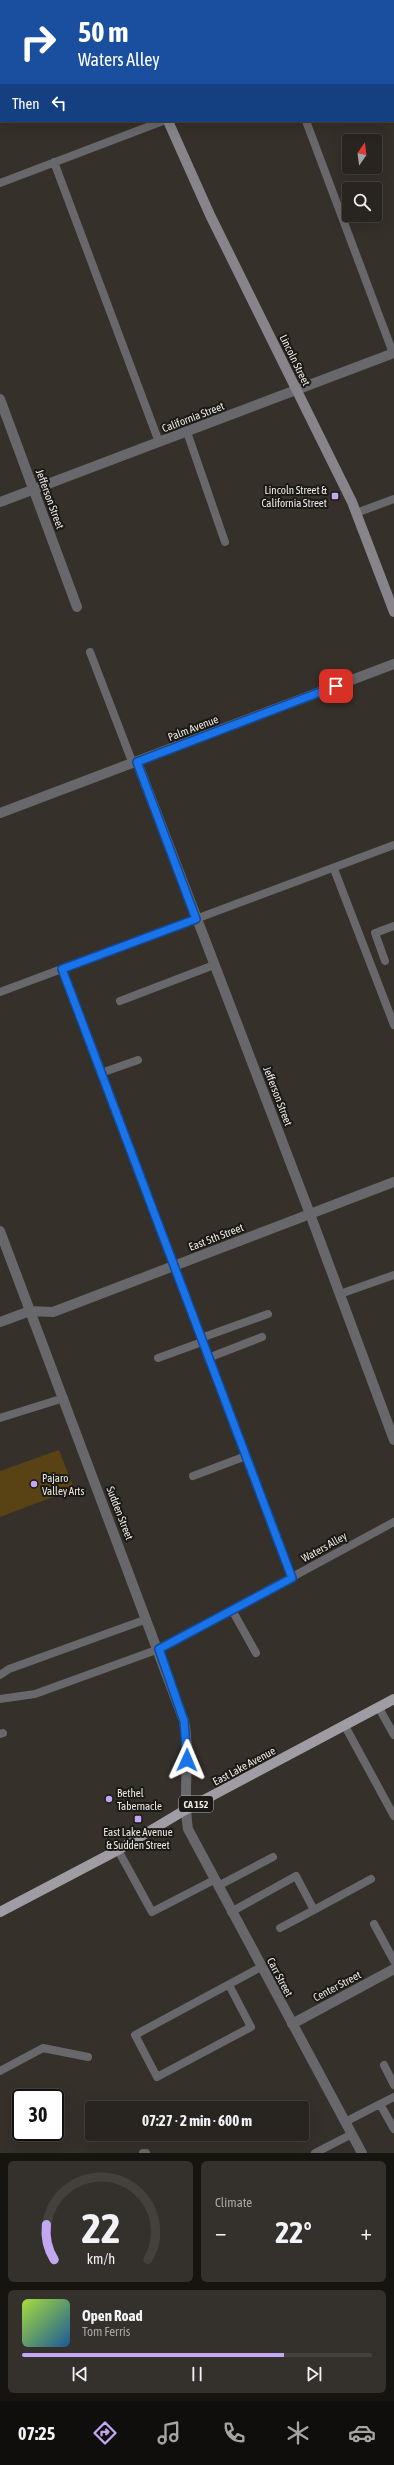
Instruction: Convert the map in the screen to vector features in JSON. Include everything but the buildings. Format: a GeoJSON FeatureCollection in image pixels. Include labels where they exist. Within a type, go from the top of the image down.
{"type":"FeatureCollection","features":[{"type":"Feature","properties":{"kind":"main road","name":"East Lake Avenue"},"geometry":{"type":"LineString","coordinates":[[0,1912],[118,1850],[185,1810],[394,1699]]}},
{"type":"Feature","properties":{"kind":"street","name":"Lincoln Street"},"geometry":{"type":"LineString","coordinates":[[168,122],[210,215],[356,514],[394,612]]}},
{"type":"Feature","properties":{"kind":"street","name":"California Street"},"geometry":{"type":"LineString","coordinates":[[0,502],[393,353]]}},
{"type":"Feature","properties":{"kind":"street","name":"Jefferson Street"},"geometry":{"type":"LineString","coordinates":[[0,399],[77,607]]}},
{"type":"Feature","properties":{"kind":"street","name":"Palm Avenue"},"geometry":{"type":"LineString","coordinates":[[0,813],[394,664]]}},
{"type":"Feature","properties":{"kind":"street","name":"Jefferson Street"},"geometry":{"type":"LineString","coordinates":[[135,763],[310,1214],[394,1440]]}},
{"type":"Feature","properties":{"kind":"street","name":"East 5th Street"},"geometry":{"type":"LineString","coordinates":[[0,1322],[30,1311],[53,1312],[394,1182]]}},
{"type":"Feature","properties":{"kind":"street","name":"Sudden Street"},"geometry":{"type":"LineString","coordinates":[[0,1231],[159,1649],[184,1721],[187,1734],[185,1810]]}},
{"type":"Feature","properties":{"kind":"street","name":"Carr Street"},"geometry":{"type":"LineString","coordinates":[[185,1810],[188,1830],[362,2153]]}},
{"type":"Feature","properties":{"kind":"street","name":"Center Street"},"geometry":{"type":"LineString","coordinates":[[292,2024],[394,1969]]}},
{"type":"Feature","properties":{"kind":"lane"},"geometry":{"type":"LineString","coordinates":[[0,183],[160,122]]}},
{"type":"Feature","properties":{"kind":"lane"},"geometry":{"type":"LineString","coordinates":[[306,122],[393,353]]}},
{"type":"Feature","properties":{"kind":"lane"},"geometry":{"type":"LineString","coordinates":[[54,162],[159,442]]}},
{"type":"Feature","properties":{"kind":"lane"},"geometry":{"type":"LineString","coordinates":[[187,432],[225,542]]}},
{"type":"Feature","properties":{"kind":"lane"},"geometry":{"type":"LineString","coordinates":[[356,514],[394,499]]}},
{"type":"Feature","properties":{"kind":"lane"},"geometry":{"type":"LineString","coordinates":[[90,652],[135,763]]}},
{"type":"Feature","properties":{"kind":"lane"},"geometry":{"type":"LineString","coordinates":[[0,992],[334,869],[394,845]]}},
{"type":"Feature","properties":{"kind":"lane"},"geometry":{"type":"LineString","coordinates":[[334,869],[394,1025]]}},
{"type":"Feature","properties":{"kind":"lane"},"geometry":{"type":"LineString","coordinates":[[385,961],[375,933],[393,929]]}},
{"type":"Feature","properties":{"kind":"lane"},"geometry":{"type":"LineString","coordinates":[[120,1001],[214,964]]}},
{"type":"Feature","properties":{"kind":"lane"},"geometry":{"type":"LineString","coordinates":[[62,969],[292,1578]]}},
{"type":"Feature","properties":{"kind":"lane"},"geometry":{"type":"LineString","coordinates":[[101,1073],[138,1060]]}},
{"type":"Feature","properties":{"kind":"lane"},"geometry":{"type":"LineString","coordinates":[[340,1294],[394,1275]]}},
{"type":"Feature","properties":{"kind":"lane"},"geometry":{"type":"LineString","coordinates":[[158,1358],[268,1314]]}},
{"type":"Feature","properties":{"kind":"lane"},"geometry":{"type":"LineString","coordinates":[[208,1358],[262,1338]]}},
{"type":"Feature","properties":{"kind":"lane"},"geometry":{"type":"LineString","coordinates":[[0,1418],[64,1398]]}},
{"type":"Feature","properties":{"kind":"lane"},"geometry":{"type":"LineString","coordinates":[[193,1476],[246,1456]]}},
{"type":"Feature","properties":{"kind":"lane","name":"Waters Alley"},"geometry":{"type":"LineString","coordinates":[[0,1698],[35,1694],[159,1649],[394,1522]]}},
{"type":"Feature","properties":{"kind":"lane"},"geometry":{"type":"LineString","coordinates":[[232,1610],[256,1653]]}},
{"type":"Feature","properties":{"kind":"lane"},"geometry":{"type":"LineString","coordinates":[[0,1674],[9,1669],[147,1619]]}},
{"type":"Feature","properties":{"kind":"lane"},"geometry":{"type":"LineString","coordinates":[[379,1708],[394,1736]]}},
{"type":"Feature","properties":{"kind":"lane"},"geometry":{"type":"LineString","coordinates":[[344,1726],[394,1816]]}},
{"type":"Feature","properties":{"kind":"lane"},"geometry":{"type":"LineString","coordinates":[[118,1850],[152,1912],[273,1857]]}},
{"type":"Feature","properties":{"kind":"lane"},"geometry":{"type":"LineString","coordinates":[[232,1912],[296,1876],[314,1910]]}},
{"type":"Feature","properties":{"kind":"lane"},"geometry":{"type":"LineString","coordinates":[[280,1928],[371,1879]]}},
{"type":"Feature","properties":{"kind":"lane"},"geometry":{"type":"LineString","coordinates":[[374,1924],[394,1961]]}},
{"type":"Feature","properties":{"kind":"lane"},"geometry":{"type":"LineString","coordinates":[[229,1985],[251,2026],[157,2077],[135,2035],[261,1967]]}},
{"type":"Feature","properties":{"kind":"lane"},"geometry":{"type":"LineString","coordinates":[[0,2071],[43,2048],[88,2057]]}},
{"type":"Feature","properties":{"kind":"lane"},"geometry":{"type":"LineString","coordinates":[[384,2065],[394,2085]]}},
{"type":"Feature","properties":{"kind":"lane"},"geometry":{"type":"LineString","coordinates":[[345,2122],[394,2097]]}},
{"type":"Feature","properties":{"kind":"lane"},"geometry":{"type":"LineString","coordinates":[[380,2104],[394,2129]]}},
{"type":"Feature","properties":{"kind":"lane"},"geometry":{"type":"LineString","coordinates":[[315,2153],[352,2134]]}},
{"type":"Feature","properties":{"kind":"shaded area"},"geometry":{"type":"Polygon","coordinates":[[[59,1450],[74,1489],[0,1517],[0,1471],[59,1450]]]}},
{"type":"Feature","properties":{"kind":"place","name":"Lincoln Street & California Street"},"geometry":{"type":"Point","coordinates":[335,496]}},
{"type":"Feature","properties":{"kind":"place","name":"Pajaro Valley Arts"},"geometry":{"type":"Point","coordinates":[34,1484]}},
{"type":"Feature","properties":{"kind":"place","name":"Bethel Tabernacle"},"geometry":{"type":"Point","coordinates":[109,1799]}},
{"type":"Feature","properties":{"kind":"place","name":"East Lake Avenue & Sudden Street"},"geometry":{"type":"Point","coordinates":[138,1819]}},
{"type":"Feature","properties":{"kind":"route"},"geometry":{"type":"LineString","coordinates":[[187,1760],[188,1746],[184,1721],[159,1649],[292,1578],[62,969],[196,919],[137,762],[336,686]]}}]}
